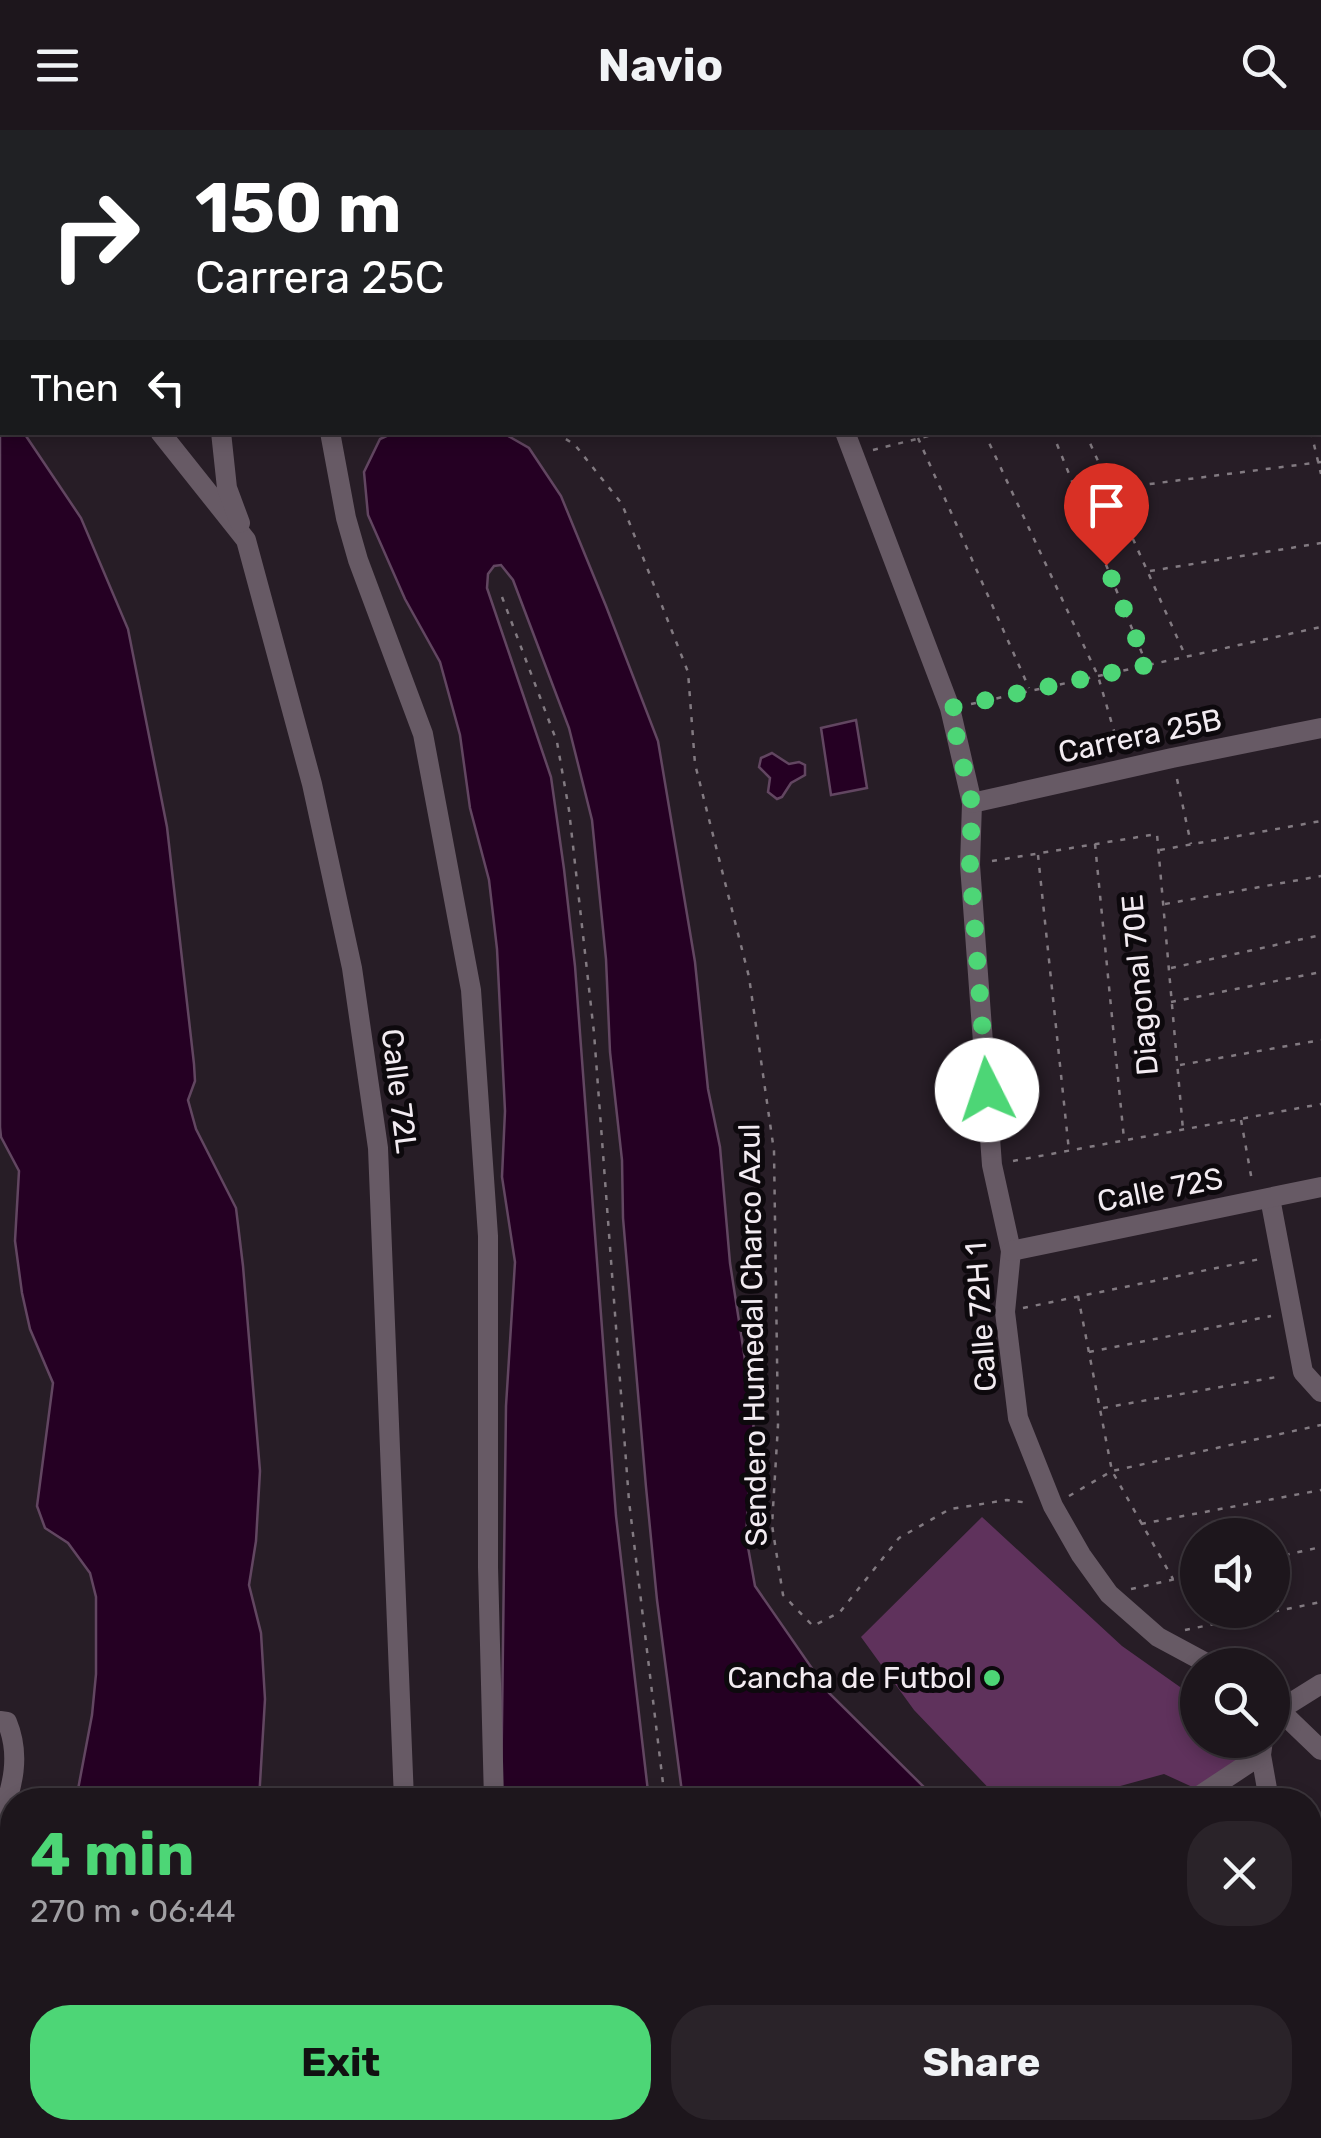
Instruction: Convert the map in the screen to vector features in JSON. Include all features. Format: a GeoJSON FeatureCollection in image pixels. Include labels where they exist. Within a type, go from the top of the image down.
{"type":"FeatureCollection","features":[{"type":"Feature","properties":{"kind":"street","name":"Calle 72L"},"geometry":{"type":"LineString","coordinates":[[163,435],[246,540],[312,784],[348,950],[378,1148],[404,1788]]}},
{"type":"Feature","properties":{"kind":"street"},"geometry":{"type":"LineString","coordinates":[[221,435],[227,488],[246,540]]}},
{"type":"Feature","properties":{"kind":"street"},"geometry":{"type":"LineString","coordinates":[[331,435],[358,560],[423,734],[472,990],[488,1236],[488,1567],[494,1788]]}},
{"type":"Feature","properties":{"kind":"street","name":"Calle 72H 1"},"geometry":{"type":"LineString","coordinates":[[846,435],[950,708],[972,804],[970,865],[992,1165],[1010,1251],[1006,1312],[1018,1418],[1052,1506],[1080,1556],[1109,1594],[1158,1637],[1180,1649]]}},
{"type":"Feature","properties":{"kind":"street","name":"Carrera 25B"},"geometry":{"type":"LineString","coordinates":[[972,804],[1321,728]]}},
{"type":"Feature","properties":{"kind":"street","name":"Calle 72S"},"geometry":{"type":"LineString","coordinates":[[1010,1251],[1321,1187]]}},
{"type":"Feature","properties":{"kind":"street"},"geometry":{"type":"LineString","coordinates":[[1263,1200],[1282,1255],[1303,1372],[1321,1392]]}},
{"type":"Feature","properties":{"kind":"street"},"geometry":{"type":"LineString","coordinates":[[1290,1703],[1321,1684]]}},
{"type":"Feature","properties":{"kind":"street"},"geometry":{"type":"LineString","coordinates":[[4,1722],[15,1740],[16,1767],[10,1788]]}},
{"type":"Feature","properties":{"kind":"street"},"geometry":{"type":"LineString","coordinates":[[1290,1723],[1321,1750]]}},
{"type":"Feature","properties":{"kind":"street"},"geometry":{"type":"LineString","coordinates":[[1209,1788],[1249,1758]]}},
{"type":"Feature","properties":{"kind":"street"},"geometry":{"type":"LineString","coordinates":[[1263,1758],[1266,1788]]}},
{"type":"Feature","properties":{"kind":"path","name":"Sendero Humedal Charco Azul"},"geometry":{"type":"LineString","coordinates":[[560,435],[575,445],[622,504],[688,672],[694,764],[749,977],[774,1150],[778,1425],[772,1525],[783,1595],[812,1626],[840,1612],[899,1538],[950,1508],[1007,1500],[1052,1506]]}},
{"type":"Feature","properties":{"kind":"path"},"geometry":{"type":"LineString","coordinates":[[855,455],[931,435]]}},
{"type":"Feature","properties":{"kind":"path"},"geometry":{"type":"LineString","coordinates":[[985,435],[1098,676],[1125,770]]}},
{"type":"Feature","properties":{"kind":"path"},"geometry":{"type":"LineString","coordinates":[[1053,435],[1147,665]]}},
{"type":"Feature","properties":{"kind":"path"},"geometry":{"type":"LineString","coordinates":[[1087,435],[1186,656]]}},
{"type":"Feature","properties":{"kind":"path"},"geometry":{"type":"LineString","coordinates":[[1311,435],[1321,474]]}},
{"type":"Feature","properties":{"kind":"path"},"geometry":{"type":"LineString","coordinates":[[918,438],[1030,690]]}},
{"type":"Feature","properties":{"kind":"path"},"geometry":{"type":"LineString","coordinates":[[1111,489],[1320,462]]}},
{"type":"Feature","properties":{"kind":"path"},"geometry":{"type":"LineString","coordinates":[[1148,571],[1321,542]]}},
{"type":"Feature","properties":{"kind":"path"},"geometry":{"type":"LineString","coordinates":[[502,596],[557,742],[569,810],[594,1033],[630,1501],[664,1788]]}},
{"type":"Feature","properties":{"kind":"path"},"geometry":{"type":"LineString","coordinates":[[950,708],[1321,627]]}},
{"type":"Feature","properties":{"kind":"path"},"geometry":{"type":"LineString","coordinates":[[1172,758],[1191,844]]}},
{"type":"Feature","properties":{"kind":"path"},"geometry":{"type":"LineString","coordinates":[[1158,850],[1321,821]]}},
{"type":"Feature","properties":{"kind":"path","name":"Diagonal 70E"},"geometry":{"type":"LineString","coordinates":[[1095,844],[1156,834],[1183,1130]]}},
{"type":"Feature","properties":{"kind":"path"},"geometry":{"type":"LineString","coordinates":[[970,865],[1095,844],[1124,1140]]}},
{"type":"Feature","properties":{"kind":"path"},"geometry":{"type":"LineString","coordinates":[[1038,854],[1069,1150]]}},
{"type":"Feature","properties":{"kind":"path"},"geometry":{"type":"LineString","coordinates":[[1162,904],[1321,876]]}},
{"type":"Feature","properties":{"kind":"path"},"geometry":{"type":"LineString","coordinates":[[1168,968],[1321,935]]}},
{"type":"Feature","properties":{"kind":"path"},"geometry":{"type":"LineString","coordinates":[[1172,1002],[1321,972]]}},
{"type":"Feature","properties":{"kind":"path"},"geometry":{"type":"LineString","coordinates":[[1177,1066],[1321,1040]]}},
{"type":"Feature","properties":{"kind":"path"},"geometry":{"type":"LineString","coordinates":[[992,1165],[1321,1104]]}},
{"type":"Feature","properties":{"kind":"path"},"geometry":{"type":"LineString","coordinates":[[1240,1119],[1263,1200]]}},
{"type":"Feature","properties":{"kind":"path"},"geometry":{"type":"LineString","coordinates":[[1006,1312],[1282,1255]]}},
{"type":"Feature","properties":{"kind":"path"},"geometry":{"type":"LineString","coordinates":[[1078,1296],[1112,1471],[1173,1579]]}},
{"type":"Feature","properties":{"kind":"path"},"geometry":{"type":"LineString","coordinates":[[1089,1352],[1292,1312]]}},
{"type":"Feature","properties":{"kind":"path"},"geometry":{"type":"LineString","coordinates":[[1100,1409],[1303,1372]]}},
{"type":"Feature","properties":{"kind":"path"},"geometry":{"type":"LineString","coordinates":[[1052,1506],[1112,1471],[1321,1425]]}},
{"type":"Feature","properties":{"kind":"path"},"geometry":{"type":"LineString","coordinates":[[1141,1524],[1321,1490]]}},
{"type":"Feature","properties":{"kind":"path"},"geometry":{"type":"LineString","coordinates":[[1290,1554],[1321,1547]]}},
{"type":"Feature","properties":{"kind":"path"},"geometry":{"type":"LineString","coordinates":[[1109,1594],[1180,1578]]}},
{"type":"Feature","properties":{"kind":"path"},"geometry":{"type":"LineString","coordinates":[[1158,1637],[1321,1602]]}},
{"type":"Feature","properties":{"kind":"shaded area"},"geometry":{"type":"Polygon","coordinates":[[[0,435],[25,435],[81,518],[128,629],[167,827],[194,1064],[195,1081],[188,1100],[196,1129],[236,1208],[260,1471],[249,1585],[261,1633],[265,1699],[260,1788],[78,1788],[96,1674],[96,1597],[90,1573],[68,1543],[45,1528],[37,1506],[53,1383],[30,1329],[22,1293],[15,1241],[19,1171],[1,1137],[0,435]]]}},
{"type":"Feature","properties":{"kind":"shaded area"},"geometry":{"type":"Polygon","coordinates":[[[389,435],[506,435],[529,448],[561,496],[606,606],[658,741],[695,962],[708,1089],[720,1147],[730,1263],[754,1418],[746,1536],[755,1586],[829,1693],[925,1788],[681,1788],[646,1487],[592,820],[569,728],[513,580],[501,565],[494,566],[488,574],[487,588],[551,777],[564,869],[575,966],[616,1516],[648,1788],[501,1788],[506,1406],[515,1262],[502,1177],[505,1111],[497,949],[489,880],[470,808],[460,735],[440,662],[405,599],[368,515],[364,472],[380,439],[389,435]]]}},
{"type":"Feature","properties":{"kind":"shaded area"},"geometry":{"type":"Polygon","coordinates":[[[856,720],[867,788],[831,795],[821,728],[856,720]]]}},
{"type":"Feature","properties":{"kind":"shaded area"},"geometry":{"type":"Polygon","coordinates":[[[772,753],[789,764],[805,765],[805,775],[791,783],[777,799],[768,792],[770,778],[759,767],[761,758],[772,753]]]}},
{"type":"Feature","properties":{"kind":"shaded area","name":"Cancha de Futbol"},"geometry":{"type":"Polygon","coordinates":[[[982,1517],[1122,1646],[1180,1687],[1180,1758],[1239,1758],[1202,1788],[1164,1774],[1113,1788],[989,1788],[914,1710],[861,1637],[982,1517]]]}},
{"type":"Feature","properties":{"kind":"place","name":"Cancha de Futbol"},"geometry":{"type":"Point","coordinates":[992,1678]}},
{"type":"Feature","properties":{"kind":"route"},"geometry":{"type":"LineString","coordinates":[[987,1090],[970,865],[972,804],[950,708],[1147,665],[1106,565]]}}]}
